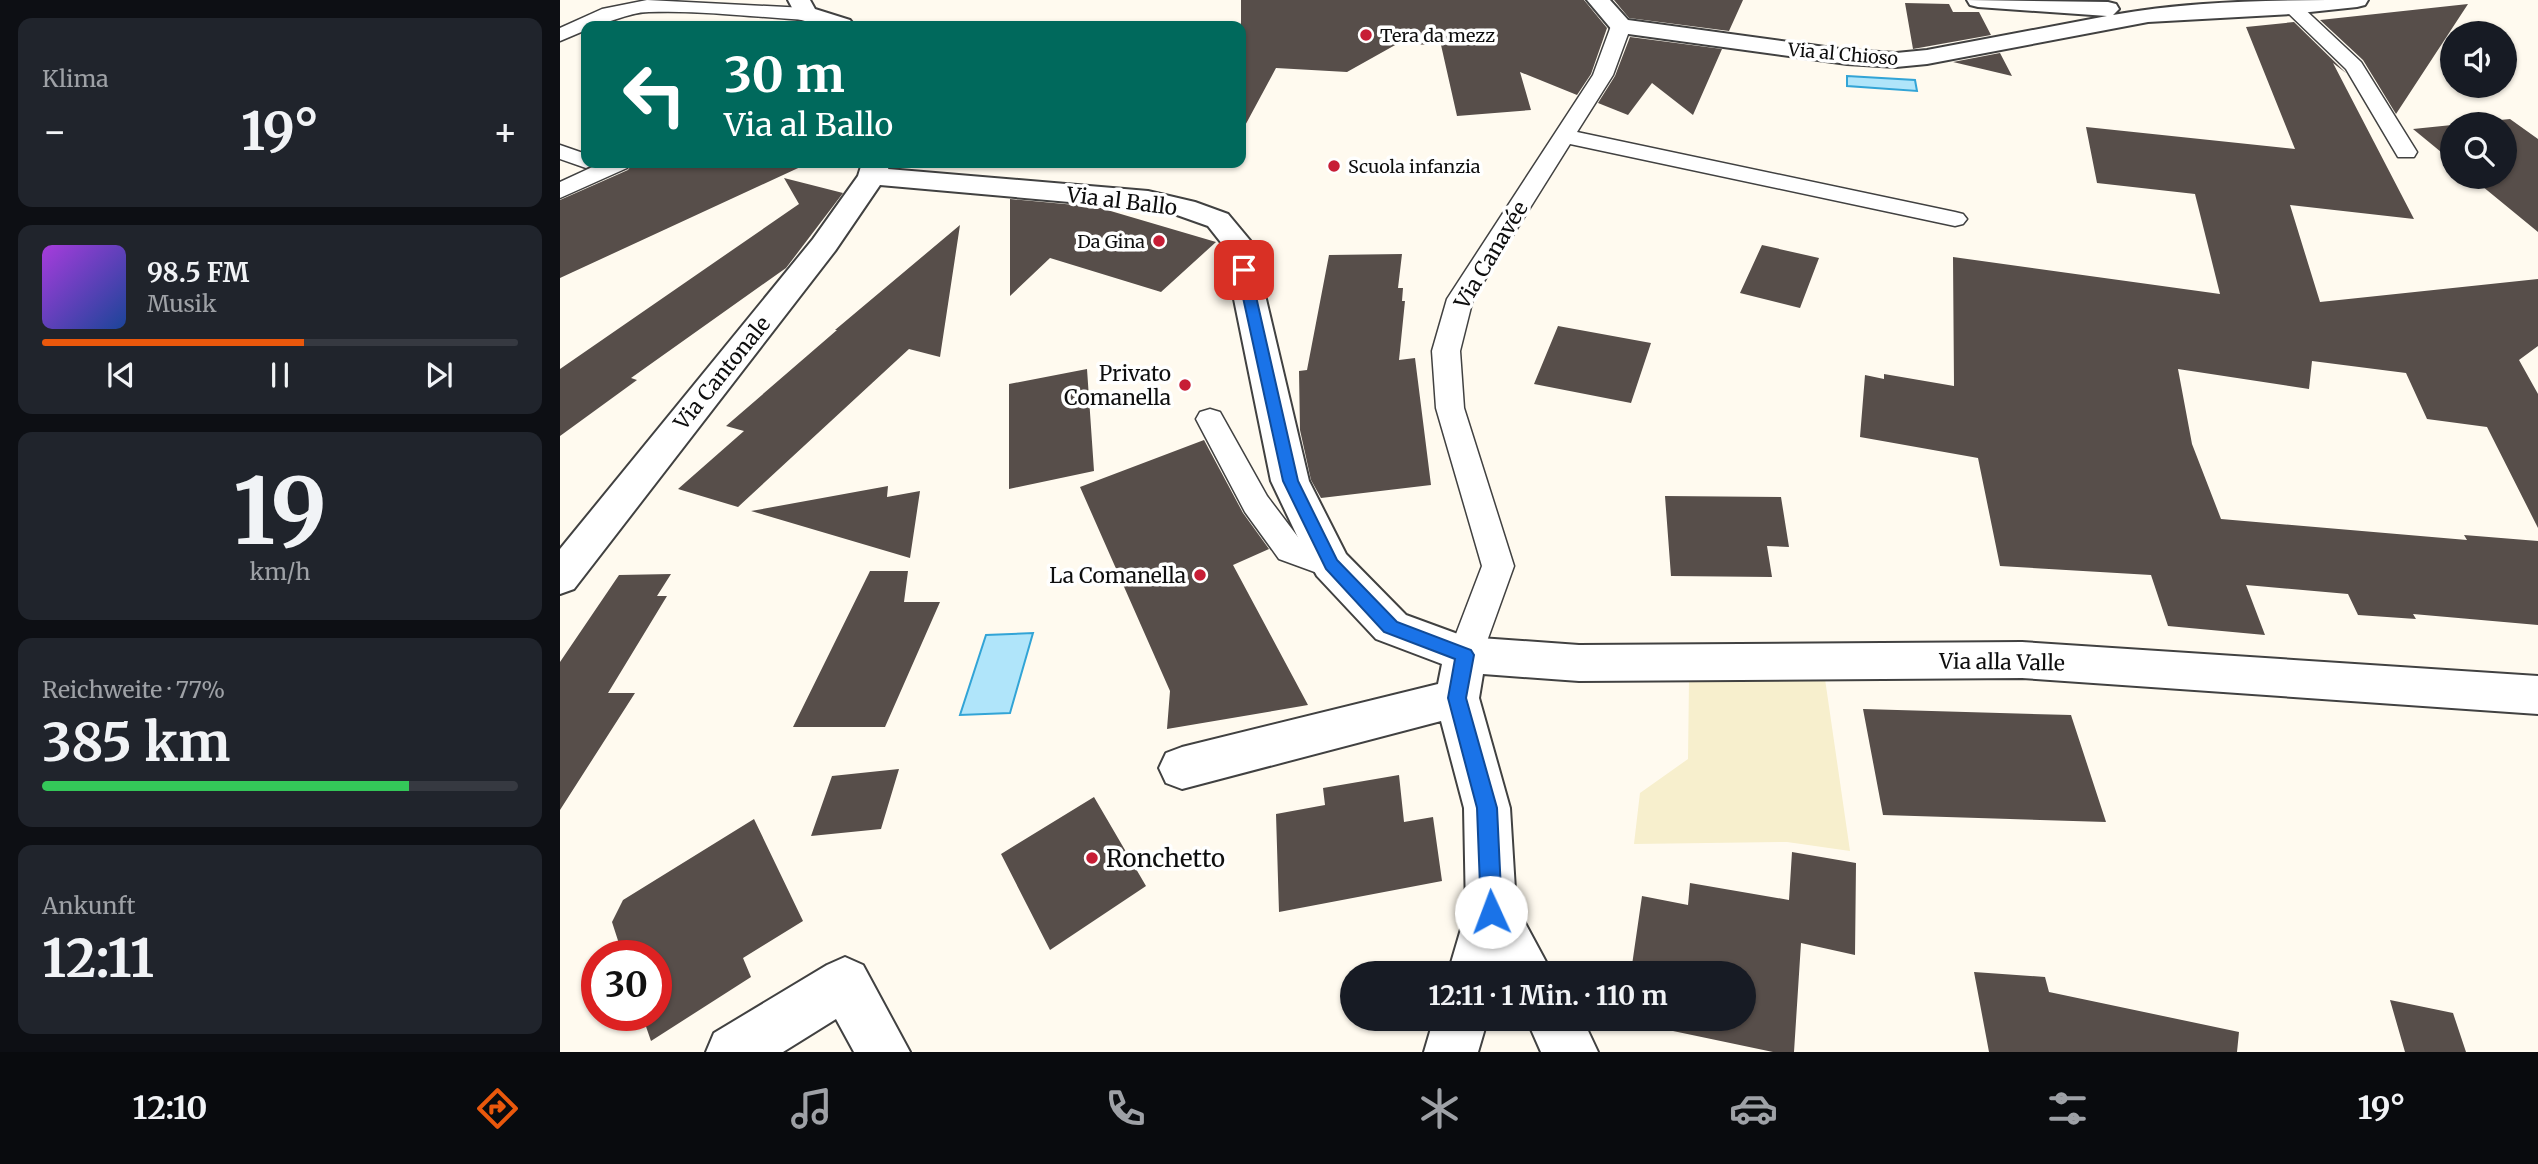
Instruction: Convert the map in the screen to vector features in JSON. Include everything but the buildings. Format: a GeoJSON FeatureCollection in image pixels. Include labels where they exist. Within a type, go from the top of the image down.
{"type":"FeatureCollection","features":[{"type":"Feature","properties":{"kind":"street"},"geometry":{"type":"LineString","coordinates":[[1598,0],[1620,26]]}},
{"type":"Feature","properties":{"kind":"street"},"geometry":{"type":"LineString","coordinates":[[1978,0],[2119,10],[2148,15],[2291,7],[2357,0]]}},
{"type":"Feature","properties":{"kind":"street"},"geometry":{"type":"LineString","coordinates":[[803,7],[842,21]]}},
{"type":"Feature","properties":{"kind":"street","name":"Via al Chioso"},"geometry":{"type":"LineString","coordinates":[[1620,26],[1812,53],[1896,60],[1927,57],[2148,15]]}},
{"type":"Feature","properties":{"kind":"street","name":"Via al Ballo"},"geometry":{"type":"LineString","coordinates":[[874,169],[1148,200],[1185,208],[1218,220],[1238,244],[1290,481],[1331,565],[1391,627],[1461,676]]}},
{"type":"Feature","properties":{"kind":"street","name":"Via Cantonale"},"geometry":{"type":"LineString","coordinates":[[567,558],[824,245],[874,169]]}},
{"type":"Feature","properties":{"kind":"street","name":"Via alla Valle"},"geometry":{"type":"LineString","coordinates":[[1461,676],[1579,663],[2022,660],[2538,695]]}},
{"type":"Feature","properties":{"kind":"street"},"geometry":{"type":"LineString","coordinates":[[1182,768],[1461,676],[1487,808],[1491,912],[1477,961]]}},
{"type":"Feature","properties":{"kind":"street"},"geometry":{"type":"LineString","coordinates":[[1491,912],[1519,961]]}},
{"type":"Feature","properties":{"kind":"street"},"geometry":{"type":"LineString","coordinates":[[733,1052],[845,983],[883,1052]]}},
{"type":"Feature","properties":{"kind":"street"},"geometry":{"type":"LineString","coordinates":[[1451,1052],[1457,1031]]}},
{"type":"Feature","properties":{"kind":"street"},"geometry":{"type":"LineString","coordinates":[[1559,1031],[1571,1052]]}},
{"type":"Feature","properties":{"kind":"lane"},"geometry":{"type":"LineString","coordinates":[[591,21],[609,13],[647,6],[803,7]]}},
{"type":"Feature","properties":{"kind":"lane"},"geometry":{"type":"LineString","coordinates":[[2291,7],[2354,66],[2406,152]]}},
{"type":"Feature","properties":{"kind":"lane"},"geometry":{"type":"LineString","coordinates":[[560,35],[581,26]]}},
{"type":"Feature","properties":{"kind":"lane","name":"Via Canavée"},"geometry":{"type":"LineString","coordinates":[[1461,676],[1498,566],[1450,408],[1446,351],[1460,299],[1603,75],[1620,26]]}},
{"type":"Feature","properties":{"kind":"lane"},"geometry":{"type":"LineString","coordinates":[[1565,136],[1955,219]]}},
{"type":"Feature","properties":{"kind":"lane"},"geometry":{"type":"LineString","coordinates":[[560,152],[581,158]]}},
{"type":"Feature","properties":{"kind":"lane"},"geometry":{"type":"LineString","coordinates":[[560,191],[595,168]]}},
{"type":"Feature","properties":{"kind":"lane"},"geometry":{"type":"LineString","coordinates":[[1210,419],[1256,504],[1290,550],[1331,565]]}},
{"type":"Feature","properties":{"kind":"shaded area"},"geometry":{"type":"Polygon","coordinates":[[[1825,679],[1850,851],[1787,842],[1634,844],[1640,793],[1688,759],[1689,680],[1825,679]]]}},
{"type":"Feature","properties":{"kind":"water"},"geometry":{"type":"Polygon","coordinates":[[[1847,76],[1915,80],[1917,91],[1847,86],[1847,76]]]}},
{"type":"Feature","properties":{"kind":"water"},"geometry":{"type":"Polygon","coordinates":[[[1033,633],[1010,713],[960,715],[986,635],[1033,633]]]}},
{"type":"Feature","properties":{"kind":"place","name":"Tera da mezz"},"geometry":{"type":"Point","coordinates":[1366,35]}},
{"type":"Feature","properties":{"kind":"place","name":"Scuola infanzia"},"geometry":{"type":"Point","coordinates":[1334,166]}},
{"type":"Feature","properties":{"kind":"place","name":"Da Gina"},"geometry":{"type":"Point","coordinates":[1159,241]}},
{"type":"Feature","properties":{"kind":"place","name":"Privato Comanella"},"geometry":{"type":"Point","coordinates":[1185,385]}},
{"type":"Feature","properties":{"kind":"place","name":"La Comanella"},"geometry":{"type":"Point","coordinates":[1200,575]}},
{"type":"Feature","properties":{"kind":"place","name":"Ronchetto"},"geometry":{"type":"Point","coordinates":[1092,858]}},
{"type":"Feature","properties":{"kind":"route"},"geometry":{"type":"LineString","coordinates":[[1244,270],[1290,481],[1331,565],[1391,627],[1465,655],[1457,698],[1487,808],[1491,912]]}}]}
